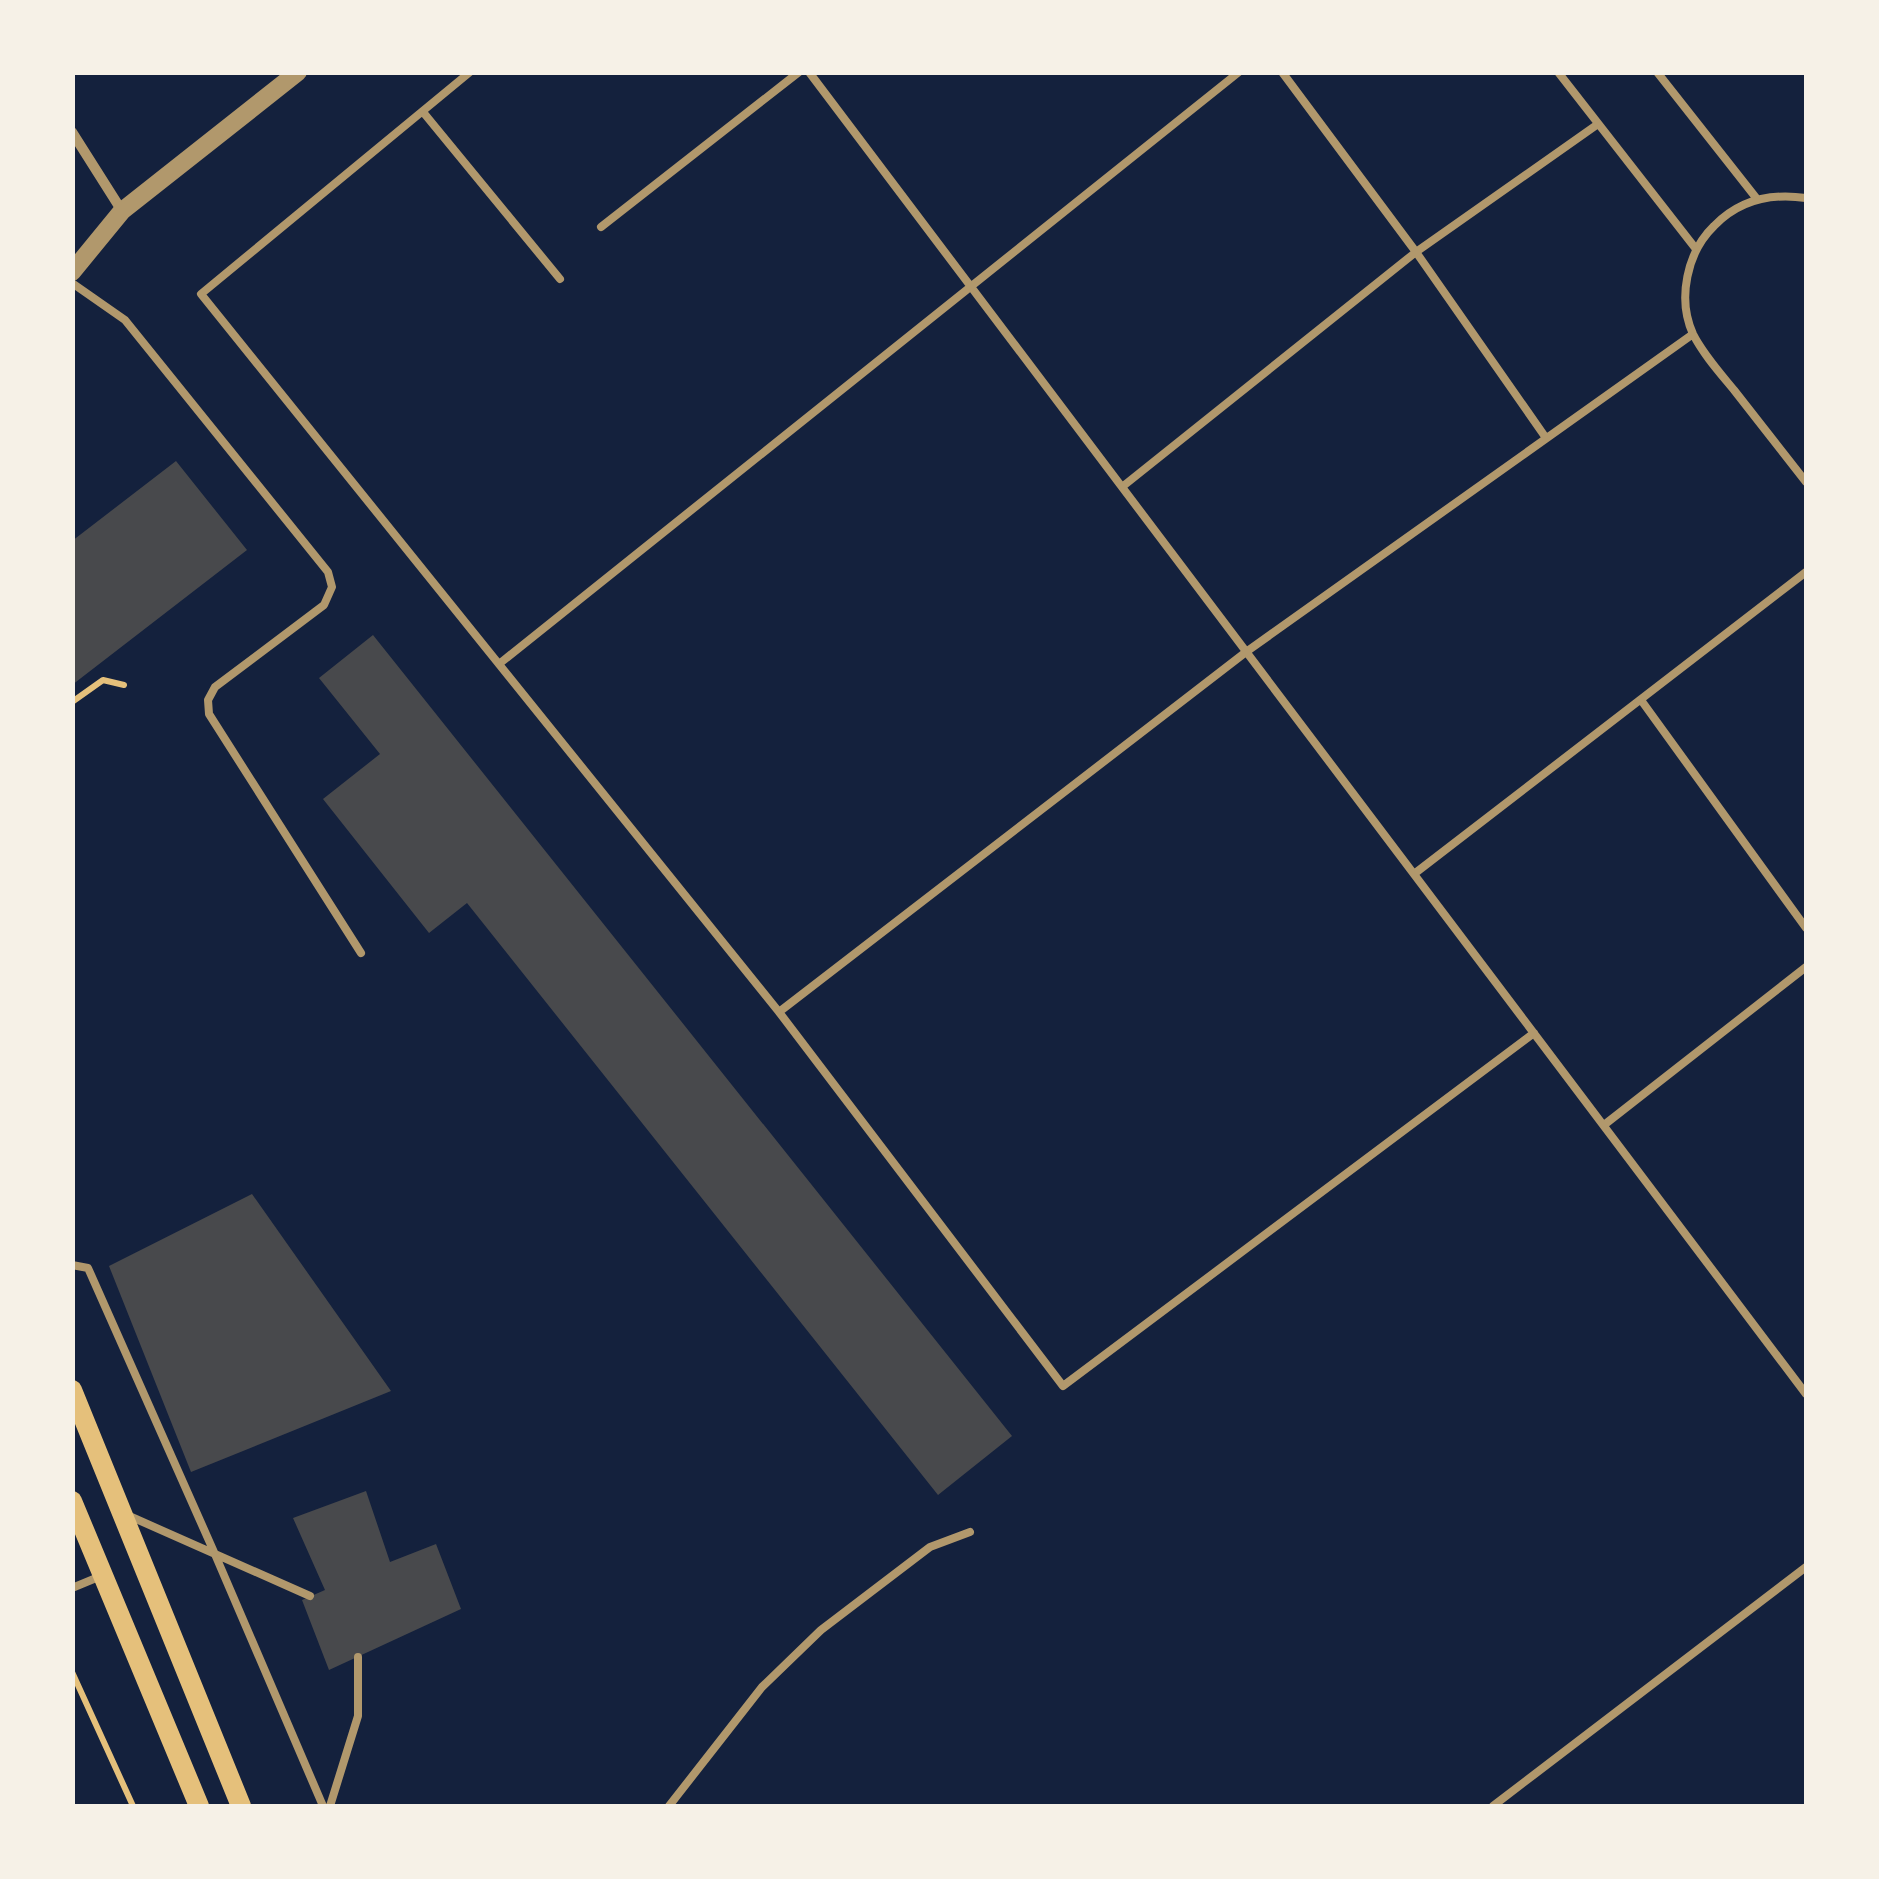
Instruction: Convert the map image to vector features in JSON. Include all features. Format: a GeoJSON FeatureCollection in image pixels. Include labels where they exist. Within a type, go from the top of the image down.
{"type":"FeatureCollection","features":[{"type":"Feature","properties":{"kind":"main road"},"geometry":{"type":"LineString","coordinates":[[72,1390],[241,1806]]}},
{"type":"Feature","properties":{"kind":"main road"},"geometry":{"type":"LineString","coordinates":[[72,1501],[198,1806]]}},
{"type":"Feature","properties":{"kind":"street"},"geometry":{"type":"LineString","coordinates":[[72,272],[122,210],[298,72]]}},
{"type":"Feature","properties":{"kind":"street"},"geometry":{"type":"LineString","coordinates":[[72,132],[122,210]]}},
{"type":"Feature","properties":{"kind":"lane"},"geometry":{"type":"LineString","coordinates":[[470,72],[202,294],[779,1012],[1064,1386],[1534,1033]]}},
{"type":"Feature","properties":{"kind":"lane"},"geometry":{"type":"LineString","coordinates":[[601,227],[799,72]]}},
{"type":"Feature","properties":{"kind":"lane"},"geometry":{"type":"LineString","coordinates":[[809,72],[1806,1394]]}},
{"type":"Feature","properties":{"kind":"lane"},"geometry":{"type":"LineString","coordinates":[[500,664],[1239,72]]}},
{"type":"Feature","properties":{"kind":"lane"},"geometry":{"type":"LineString","coordinates":[[1282,72],[1416,252],[1546,438]]}},
{"type":"Feature","properties":{"kind":"lane"},"geometry":{"type":"LineString","coordinates":[[1558,72],[1696,249]]}},
{"type":"Feature","properties":{"kind":"lane"},"geometry":{"type":"LineString","coordinates":[[1657,72],[1757,199]]}},
{"type":"Feature","properties":{"kind":"lane"},"geometry":{"type":"LineString","coordinates":[[422,112],[560,280]]}},
{"type":"Feature","properties":{"kind":"lane"},"geometry":{"type":"LineString","coordinates":[[1122,487],[1416,252],[1598,124]]}},
{"type":"Feature","properties":{"kind":"lane"},"geometry":{"type":"LineString","coordinates":[[1806,198],[1780,195],[1757,199],[1732,210],[1712,227],[1696,249],[1686,291],[1693,334],[1806,482]]}},
{"type":"Feature","properties":{"kind":"lane"},"geometry":{"type":"LineString","coordinates":[[72,282],[124,320],[328,572],[332,587],[324,605],[214,686],[208,700],[209,714],[361,953]]}},
{"type":"Feature","properties":{"kind":"lane"},"geometry":{"type":"LineString","coordinates":[[779,1012],[1246,652],[1693,334]]}},
{"type":"Feature","properties":{"kind":"lane"},"geometry":{"type":"LineString","coordinates":[[1414,874],[1806,572]]}},
{"type":"Feature","properties":{"kind":"lane"},"geometry":{"type":"LineString","coordinates":[[1641,700],[1806,928]]}},
{"type":"Feature","properties":{"kind":"lane"},"geometry":{"type":"LineString","coordinates":[[1604,1125],[1806,967]]}},
{"type":"Feature","properties":{"kind":"lane"},"geometry":{"type":"LineString","coordinates":[[72,1265],[88,1268],[326,1806]]}},
{"type":"Feature","properties":{"kind":"lane"},"geometry":{"type":"LineString","coordinates":[[121,1513],[310,1596]]}},
{"type":"Feature","properties":{"kind":"lane"},"geometry":{"type":"LineString","coordinates":[[669,1806],[762,1687],[821,1630],[930,1547],[970,1532]]}},
{"type":"Feature","properties":{"kind":"lane"},"geometry":{"type":"LineString","coordinates":[[1492,1806],[1806,1567]]}},
{"type":"Feature","properties":{"kind":"lane"},"geometry":{"type":"LineString","coordinates":[[72,1588],[104,1574]]}},
{"type":"Feature","properties":{"kind":"lane"},"geometry":{"type":"LineString","coordinates":[[326,1806],[358,1716],[358,1657]]}},
{"type":"Feature","properties":{"kind":"path"},"geometry":{"type":"LineString","coordinates":[[72,702],[102,680],[124,685]]}},
{"type":"Feature","properties":{"kind":"path"},"geometry":{"type":"LineString","coordinates":[[72,1672],[133,1806]]}},
{"type":"Feature","properties":{"kind":"building"},"geometry":{"type":"Polygon","coordinates":[[[176,461],[247,550],[72,685],[72,541],[176,461]]]}},
{"type":"Feature","properties":{"kind":"building"},"geometry":{"type":"Polygon","coordinates":[[[373,635],[1012,1436],[938,1495],[467,903],[429,933],[323,799],[380,754],[319,678],[373,635]]]}},
{"type":"Feature","properties":{"kind":"building"},"geometry":{"type":"Polygon","coordinates":[[[252,1194],[391,1391],[191,1472],[109,1266],[252,1194]]]}},
{"type":"Feature","properties":{"kind":"building"},"geometry":{"type":"Polygon","coordinates":[[[366,1491],[390,1562],[436,1544],[461,1609],[329,1670],[302,1600],[325,1590],[293,1518],[366,1491]]]}}]}
